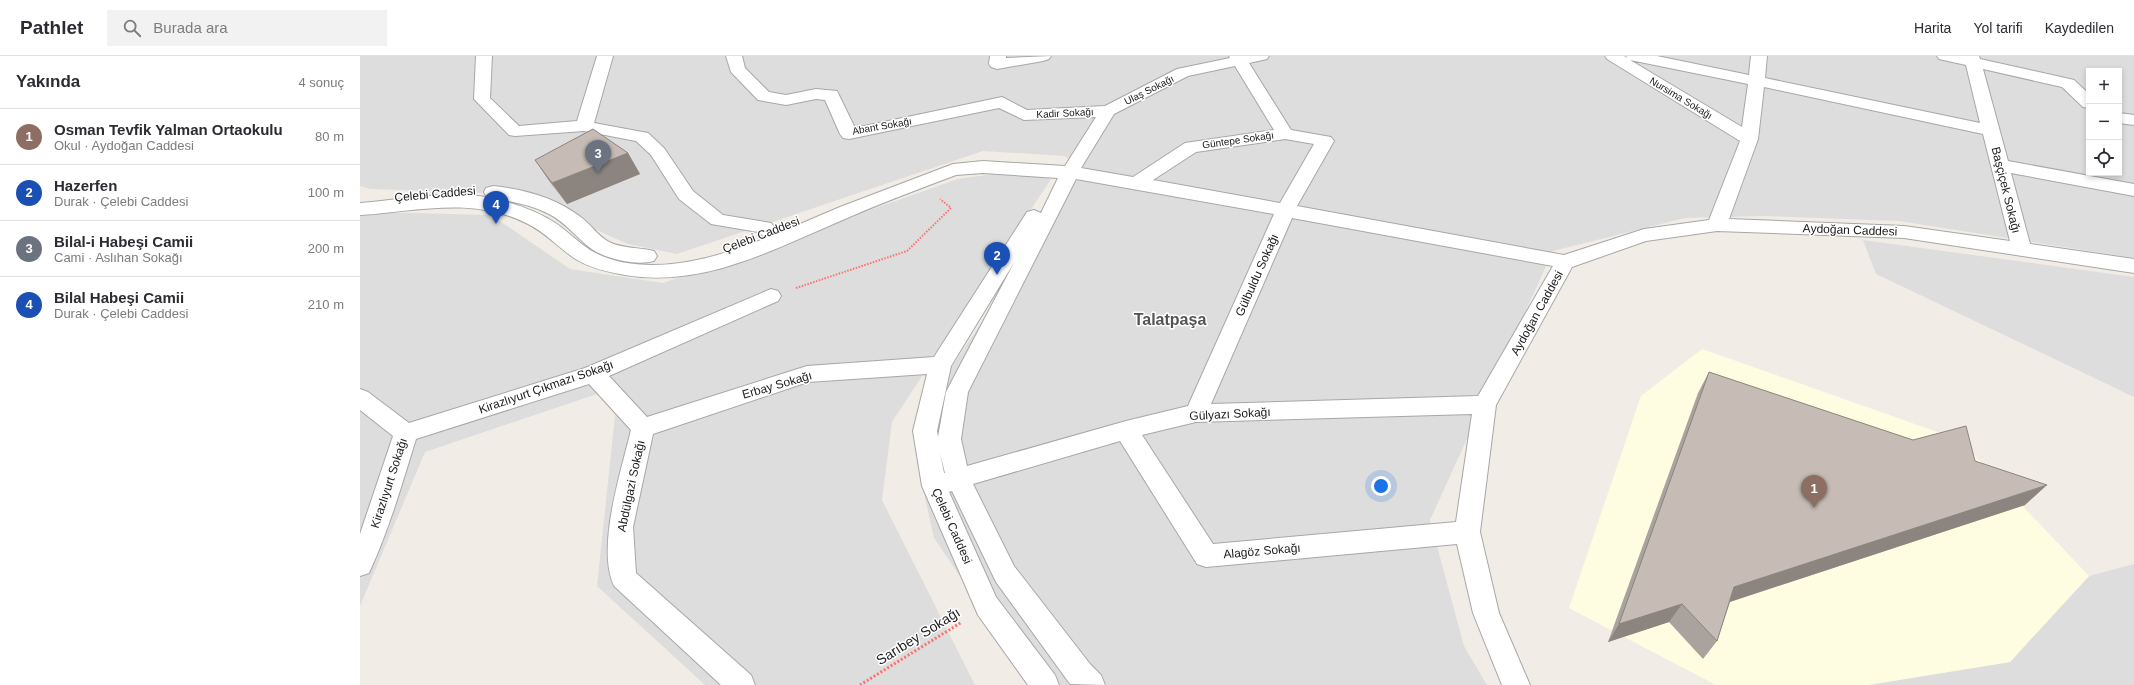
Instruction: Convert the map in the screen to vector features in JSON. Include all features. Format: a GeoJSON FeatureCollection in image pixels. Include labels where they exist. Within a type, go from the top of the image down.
{"type":"FeatureCollection","features":[{"type":"Feature","properties":{"kind":"street"},"geometry":{"type":"LineString","coordinates":[[484,56],[482,100],[515,131],[584,126],[642,137],[658,152],[686,195],[718,220],[764,227],[770,233]]}},
{"type":"Feature","properties":{"kind":"street"},"geometry":{"type":"LineString","coordinates":[[584,126],[605,56]]}},
{"type":"Feature","properties":{"kind":"street","name":"Abant Sokağı"},"geometry":{"type":"LineString","coordinates":[[734,56],[737,69],[764,96],[786,100],[816,94],[831,95],[849,134],[1002,102]]}},
{"type":"Feature","properties":{"kind":"street"},"geometry":{"type":"LineString","coordinates":[[997,60],[1043,56]]}},
{"type":"Feature","properties":{"kind":"street","name":"Ulaş Sokağı"},"geometry":{"type":"LineString","coordinates":[[1108,111],[1183,72],[1238,59],[1261,56]]}},
{"type":"Feature","properties":{"kind":"street","name":"Nursima Sokağı"},"geometry":{"type":"LineString","coordinates":[[1613,56],[1749,140]]}},
{"type":"Feature","properties":{"kind":"street"},"geometry":{"type":"LineString","coordinates":[[1634,56],[1991,130]]}},
{"type":"Feature","properties":{"kind":"street"},"geometry":{"type":"LineString","coordinates":[[1718,226],[1749,140],[1759,56]]}},
{"type":"Feature","properties":{"kind":"street"},"geometry":{"type":"LineString","coordinates":[[1944,56],[1972,58],[2068,83],[2086,100]]}},
{"type":"Feature","properties":{"kind":"street","name":"Başçiçek Sokağı"},"geometry":{"type":"LineString","coordinates":[[1972,58],[2022,250]]}},
{"type":"Feature","properties":{"kind":"street"},"geometry":{"type":"LineString","coordinates":[[1238,59],[1285,134]]}},
{"type":"Feature","properties":{"kind":"street","name":"Kadir Sokağı"},"geometry":{"type":"LineString","coordinates":[[1002,102],[1024,115],[1108,111]]}},
{"type":"Feature","properties":{"kind":"street"},"geometry":{"type":"LineString","coordinates":[[1091,685],[1080,674],[1005,574],[958,478],[949,439],[957,392],[1059,197],[1070,172],[1108,111]]}},
{"type":"Feature","properties":{"kind":"street"},"geometry":{"type":"LineString","coordinates":[[2122,118],[2134,120]]}},
{"type":"Feature","properties":{"kind":"street","name":"Güntepe Sokağı"},"geometry":{"type":"LineString","coordinates":[[1136,183],[1191,147],[1285,134],[1326,141]]}},
{"type":"Feature","properties":{"kind":"street","name":"Gülbuldu Sokağı"},"geometry":{"type":"LineString","coordinates":[[1196,413],[1286,209],[1326,141]]}},
{"type":"Feature","properties":{"kind":"street","name":"Çelebi Caddesi"},"geometry":{"type":"LineString","coordinates":[[360,199],[404,198],[439,192],[477,190],[505,193],[561,212],[576,222],[590,238],[604,248],[626,254],[654,257],[692,257],[723,251],[770,233],[894,179],[944,163],[977,156],[1011,155],[1050,160],[1070,172]]}},
{"type":"Feature","properties":{"kind":"street"},"geometry":{"type":"LineString","coordinates":[[2000,165],[2134,190]]}},
{"type":"Feature","properties":{"kind":"street","name":"Çelebi Caddesi"},"geometry":{"type":"LineString","coordinates":[[360,209],[396,207],[434,202],[478,200],[502,206],[532,218],[554,231],[586,256],[607,265],[638,270],[675,272],[702,267],[745,254],[953,170],[983,167],[1040,172],[1070,172]]}},
{"type":"Feature","properties":{"kind":"street"},"geometry":{"type":"LineString","coordinates":[[1070,172],[1286,209],[1565,262]]}},
{"type":"Feature","properties":{"kind":"street","name":"Çelebi Caddesi"},"geometry":{"type":"LineString","coordinates":[[1044,685],[987,606],[934,486],[925,431],[940,366],[1054,183],[1070,172]]}},
{"type":"Feature","properties":{"kind":"street","name":"Aydoğan Caddesi"},"geometry":{"type":"LineString","coordinates":[[1516,685],[1486,613],[1467,532],[1485,405],[1565,262],[1644,235],[1718,226],[1904,232],[2134,266]]}},
{"type":"Feature","properties":{"kind":"street","name":"Kirazlıyurt Çıkmazı Sokağı"},"geometry":{"type":"LineString","coordinates":[[406,433],[593,374],[771,296]]}},
{"type":"Feature","properties":{"kind":"street","name":"Erbay Sokağı"},"geometry":{"type":"LineString","coordinates":[[643,428],[807,374],[940,366]]}},
{"type":"Feature","properties":{"kind":"street","name":"Abdülgazi Sokağı"},"geometry":{"type":"LineString","coordinates":[[593,374],[643,428],[620,527],[623,578],[741,685]]}},
{"type":"Feature","properties":{"kind":"street","name":"Kirazlıyurt Sokağı"},"geometry":{"type":"LineString","coordinates":[[360,398],[406,433],[377,523],[360,565]]}},
{"type":"Feature","properties":{"kind":"street","name":"Gülyazı Sokağı"},"geometry":{"type":"LineString","coordinates":[[934,486],[1126,430],[1196,413],[1485,405]]}},
{"type":"Feature","properties":{"kind":"street","name":"Alagöz Sokağı"},"geometry":{"type":"LineString","coordinates":[[1126,430],[1206,556],[1467,532]]}},
{"type":"Feature","properties":{"kind":"path"},"geometry":{"type":"LineString","coordinates":[[771,296],[907,251],[951,208],[919,183]]}},
{"type":"Feature","properties":{"kind":"path","name":"Sarıbey Sokağı"},"geometry":{"type":"LineString","coordinates":[[860,685],[987,606]]}},
{"type":"Feature","properties":{"kind":"shaded area"},"geometry":{"type":"Polygon","coordinates":[[[360,56],[2134,56],[2134,258],[1899,221],[1765,216],[1685,218],[1553,251],[1430,520],[1464,646],[1487,685],[1041,685],[1028,677],[934,538],[917,462],[921,424],[953,365],[1085,168],[1064,156],[983,151],[677,254],[628,244],[516,194],[370,189],[360,186],[360,56]]]}},
{"type":"Feature","properties":{"kind":"shaded area"},"geometry":{"type":"Polygon","coordinates":[[[1021,170],[1051,179],[892,422],[882,500],[975,685],[705,685],[597,586],[618,387],[425,452],[360,606],[360,213],[491,215],[570,269],[663,283],[958,179],[1021,170]]]}},
{"type":"Feature","properties":{"kind":"shaded area"},"geometry":{"type":"Polygon","coordinates":[[[1863,240],[2134,277],[2134,397],[1876,274],[1863,240]]]}},
{"type":"Feature","properties":{"kind":"shaded area"},"geometry":{"type":"Polygon","coordinates":[[[1702,349],[1960,440],[2089,576],[2010,662],[1868,685],[1716,685],[1569,608],[1641,396],[1702,349]]]}},
{"type":"Feature","properties":{"kind":"shaded area"},"geometry":{"type":"Polygon","coordinates":[[[2134,564],[2134,685],[1868,685],[2010,662],[2089,576],[2134,564]]]}},
{"type":"Feature","properties":{"kind":"building"},"geometry":{"type":"Polygon","coordinates":[[[593,129],[628,153],[552,183],[535,160],[593,129]]]}},
{"type":"Feature","properties":{"kind":"building"},"geometry":{"type":"Polygon","coordinates":[[[1709,372],[1913,440],[1966,426],[1975,461],[2047,485],[1734,587],[1717,641],[1682,604],[1619,624],[1709,372]]]}},
{"type":"Feature","properties":{"kind":"place","name":"Bilal-i Habeşi Camii"},"geometry":{"type":"Point","coordinates":[598,173]}},
{"type":"Feature","properties":{"kind":"place","name":"Bilal Habeşi Camii"},"geometry":{"type":"Point","coordinates":[496,224]}},
{"type":"Feature","properties":{"kind":"place","name":"Hazerfen"},"geometry":{"type":"Point","coordinates":[997,275]}},
{"type":"Feature","properties":{"kind":"place","name":"Osman Tevfik Yalman Ortaokulu"},"geometry":{"type":"Point","coordinates":[1814,508]}},
{"type":"Feature","properties":{"kind":"district","name":"Talatpaşa"},"geometry":{"type":"Point","coordinates":[1170,319]}}]}
